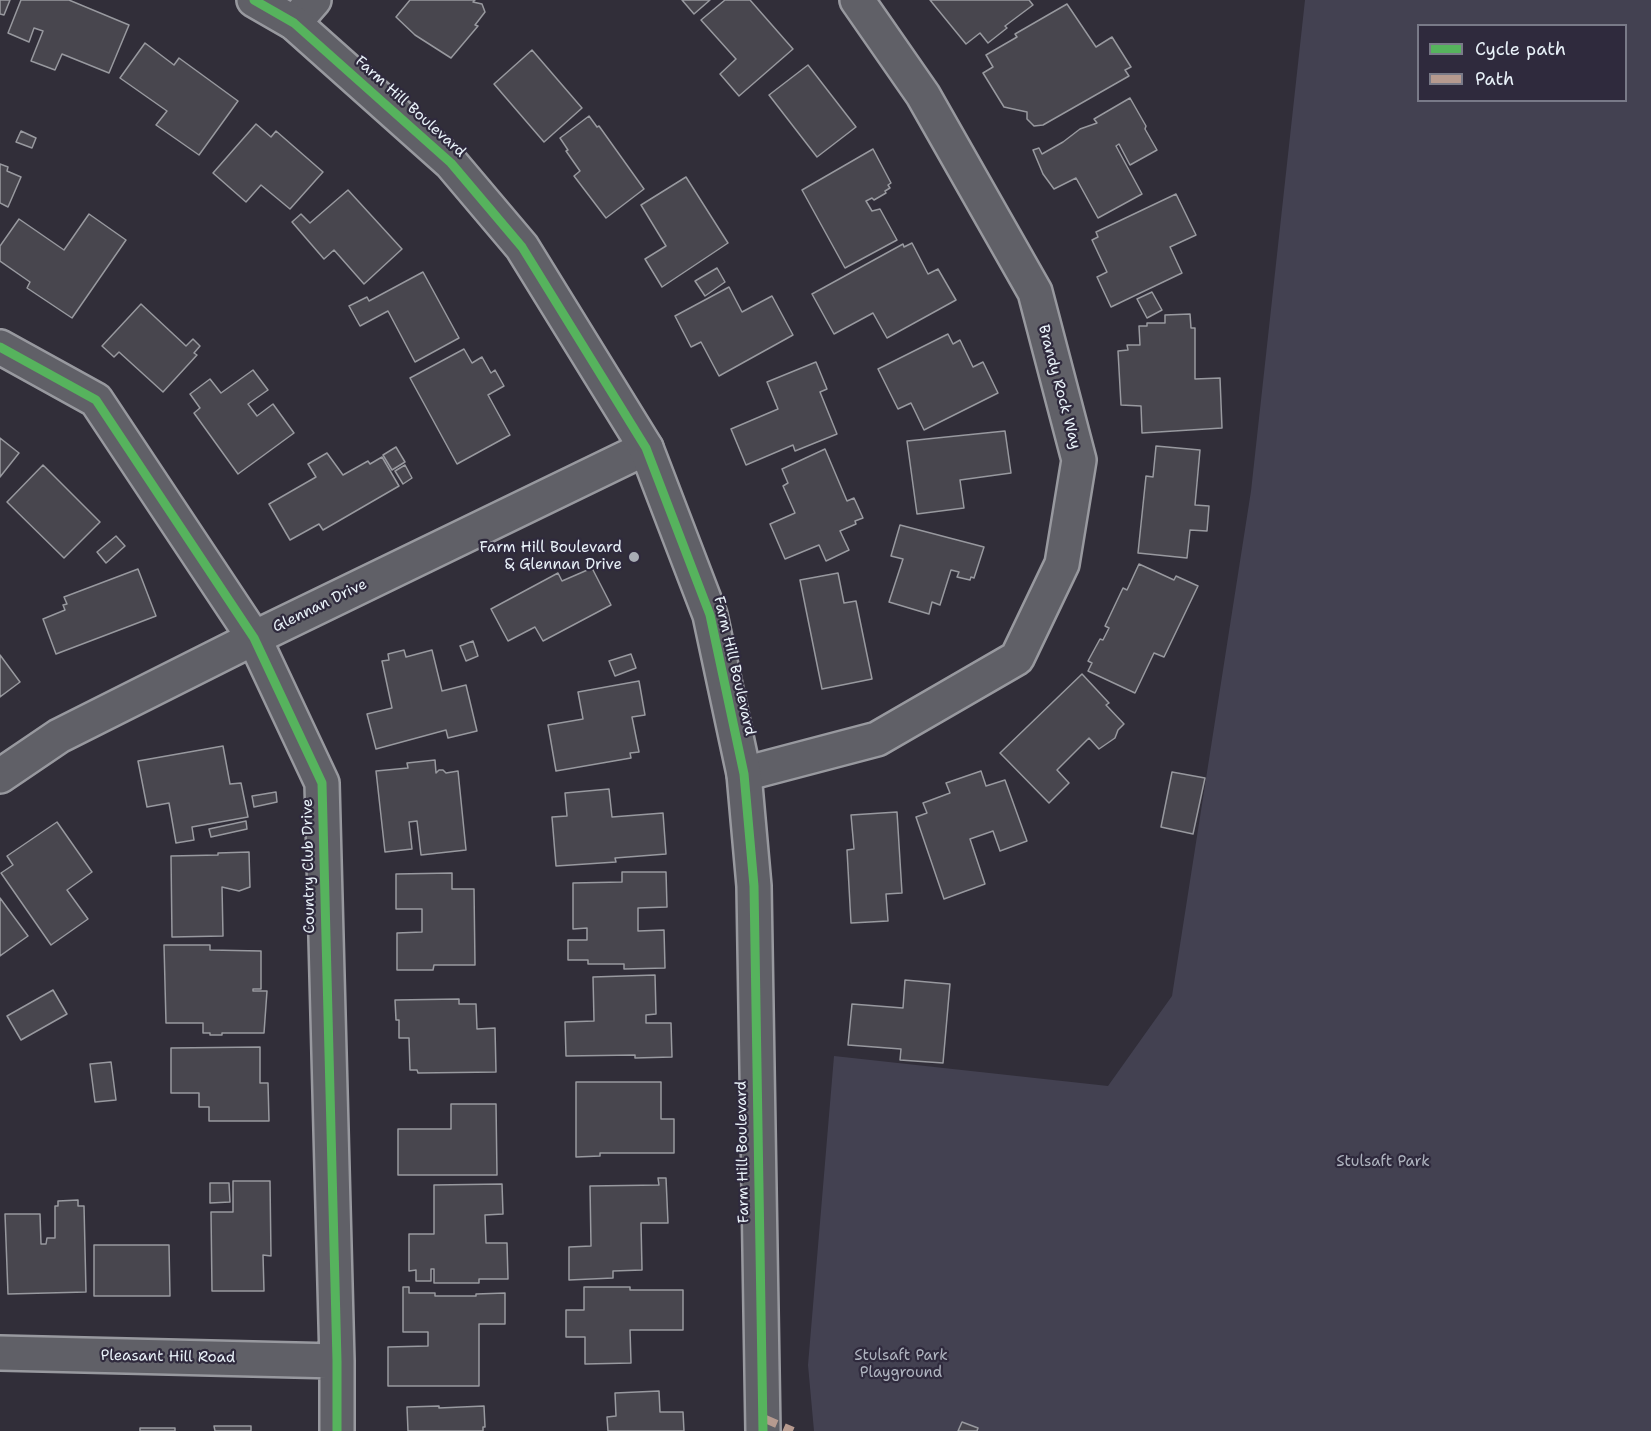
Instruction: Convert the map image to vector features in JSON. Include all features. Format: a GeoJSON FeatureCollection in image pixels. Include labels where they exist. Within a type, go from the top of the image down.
{"type":"FeatureCollection","features":[{"type":"Feature","properties":{"kind":"street","name":"Farm Hill Boulevard"},"geometry":{"type":"LineString","coordinates":[[254,0],[304,11],[451,162],[522,247],[646,448],[710,615],[744,774],[754,886],[763,1431]]}},
{"type":"Feature","properties":{"kind":"street","name":"Brandy Rock Way"},"geometry":{"type":"LineString","coordinates":[[744,774],[877,739],[1017,658],[1062,564],[1078,460],[1035,292],[923,95],[857,0]]}},
{"type":"Feature","properties":{"kind":"street","name":"Country Club Drive"},"geometry":{"type":"LineString","coordinates":[[0,347],[96,400],[254,638],[322,783],[337,1361],[336,1431]]}},
{"type":"Feature","properties":{"kind":"street","name":"Glennan Drive"},"geometry":{"type":"LineString","coordinates":[[0,776],[59,736],[254,638],[646,448]]}},
{"type":"Feature","properties":{"kind":"street","name":"Pleasant Hill Road"},"geometry":{"type":"LineString","coordinates":[[0,1353],[337,1361]]}},
{"type":"Feature","properties":{"kind":"green space","name":"Stulsaft Park"},"geometry":{"type":"Polygon","coordinates":[[[1305,0],[1651,0],[1651,1431],[814,1431],[808,1365],[834,1056],[1108,1086],[1172,996],[1251,491],[1305,0]]]}},
{"type":"Feature","properties":{"kind":"building"},"geometry":{"type":"Polygon","coordinates":[[[0,0],[10,0],[4,15],[0,14],[0,0]]]}},
{"type":"Feature","properties":{"kind":"building"},"geometry":{"type":"Polygon","coordinates":[[[21,0],[69,0],[129,25],[109,73],[62,54],[55,70],[31,61],[43,31],[34,28],[29,42],[8,33],[21,0]]]}},
{"type":"Feature","properties":{"kind":"building"},"geometry":{"type":"Polygon","coordinates":[[[410,0],[475,0],[473,2],[482,4],[485,12],[475,25],[478,26],[451,58],[415,35],[396,17],[410,0]]]}},
{"type":"Feature","properties":{"kind":"building"},"geometry":{"type":"Polygon","coordinates":[[[682,0],[710,0],[694,14],[682,0]]]}},
{"type":"Feature","properties":{"kind":"building"},"geometry":{"type":"Polygon","coordinates":[[[725,0],[750,0],[793,49],[739,96],[720,74],[736,59],[701,20],[725,0]]]}},
{"type":"Feature","properties":{"kind":"building"},"geometry":{"type":"Polygon","coordinates":[[[930,0],[1029,0],[1033,5],[1005,26],[1007,28],[988,43],[980,33],[966,44],[930,0]]]}},
{"type":"Feature","properties":{"kind":"building"},"geometry":{"type":"Polygon","coordinates":[[[1067,4],[1096,47],[1112,37],[1131,67],[1125,70],[1129,76],[1043,125],[1034,126],[1027,119],[1027,112],[1004,107],[983,73],[993,67],[986,55],[1017,37],[1015,34],[1067,4]]]}},
{"type":"Feature","properties":{"kind":"building"},"geometry":{"type":"Polygon","coordinates":[[[145,43],[174,65],[179,58],[238,101],[199,155],[156,125],[167,111],[120,78],[145,43]]]}},
{"type":"Feature","properties":{"kind":"building"},"geometry":{"type":"Polygon","coordinates":[[[532,50],[582,108],[544,142],[494,84],[532,50]]]}},
{"type":"Feature","properties":{"kind":"building"},"geometry":{"type":"Polygon","coordinates":[[[808,65],[856,127],[817,157],[769,95],[808,65]]]}},
{"type":"Feature","properties":{"kind":"building"},"geometry":{"type":"Polygon","coordinates":[[[1130,98],[1157,150],[1130,165],[1119,144],[1116,146],[1142,194],[1098,218],[1076,178],[1054,189],[1043,174],[1033,150],[1039,148],[1042,154],[1080,129],[1097,123],[1094,119],[1130,98]]]}},
{"type":"Feature","properties":{"kind":"building"},"geometry":{"type":"Polygon","coordinates":[[[589,116],[597,127],[599,126],[644,189],[606,218],[574,176],[580,171],[560,138],[589,116]]]}},
{"type":"Feature","properties":{"kind":"building"},"geometry":{"type":"Polygon","coordinates":[[[256,124],[271,137],[276,131],[323,172],[290,209],[261,185],[246,202],[213,173],[256,124]]]}},
{"type":"Feature","properties":{"kind":"building"},"geometry":{"type":"Polygon","coordinates":[[[21,131],[36,138],[32,148],[16,142],[21,131]]]}},
{"type":"Feature","properties":{"kind":"building"},"geometry":{"type":"Polygon","coordinates":[[[873,149],[891,183],[886,193],[874,200],[872,198],[866,201],[872,211],[880,209],[897,240],[845,268],[802,190],[873,149]]]}},
{"type":"Feature","properties":{"kind":"building"},"geometry":{"type":"Polygon","coordinates":[[[0,164],[8,167],[7,171],[21,177],[8,207],[0,203],[0,164]]]}},
{"type":"Feature","properties":{"kind":"building"},"geometry":{"type":"Polygon","coordinates":[[[686,177],[728,243],[662,287],[645,259],[666,246],[641,205],[686,177]]]}},
{"type":"Feature","properties":{"kind":"building"},"geometry":{"type":"Polygon","coordinates":[[[348,190],[402,249],[364,284],[334,250],[324,259],[292,222],[301,214],[310,223],[348,190]]]}},
{"type":"Feature","properties":{"kind":"building"},"geometry":{"type":"Polygon","coordinates":[[[1176,194],[1196,235],[1170,247],[1182,273],[1111,307],[1097,277],[1107,272],[1092,240],[1098,237],[1096,232],[1176,194]]]}},
{"type":"Feature","properties":{"kind":"building"},"geometry":{"type":"Polygon","coordinates":[[[89,214],[126,240],[72,318],[27,288],[30,282],[0,261],[0,246],[19,219],[64,250],[89,214]]]}},
{"type":"Feature","properties":{"kind":"building"},"geometry":{"type":"Polygon","coordinates":[[[912,243],[928,274],[938,269],[956,300],[887,338],[873,313],[834,334],[812,294],[903,244],[904,247],[912,243]]]}},
{"type":"Feature","properties":{"kind":"building"},"geometry":{"type":"Polygon","coordinates":[[[717,268],[725,282],[705,296],[695,281],[717,268]]]}},
{"type":"Feature","properties":{"kind":"building"},"geometry":{"type":"Polygon","coordinates":[[[423,272],[459,338],[415,362],[388,311],[360,326],[349,306],[367,297],[369,301],[423,272]]]}},
{"type":"Feature","properties":{"kind":"building"},"geometry":{"type":"Polygon","coordinates":[[[729,287],[742,312],[772,296],[793,335],[719,376],[701,342],[691,347],[675,316],[729,287]]]}},
{"type":"Feature","properties":{"kind":"building"},"geometry":{"type":"Polygon","coordinates":[[[1152,292],[1162,310],[1147,318],[1137,299],[1152,292]]]}},
{"type":"Feature","properties":{"kind":"building"},"geometry":{"type":"Polygon","coordinates":[[[141,304],[186,346],[193,339],[200,346],[194,353],[197,355],[163,392],[119,352],[114,357],[102,346],[141,304]]]}},
{"type":"Feature","properties":{"kind":"building"},"geometry":{"type":"Polygon","coordinates":[[[1190,314],[1191,328],[1195,328],[1195,379],[1220,378],[1222,428],[1142,433],[1141,406],[1121,405],[1118,351],[1128,350],[1127,345],[1140,345],[1139,326],[1147,326],[1147,323],[1165,323],[1165,315],[1190,314]]]}},
{"type":"Feature","properties":{"kind":"building"},"geometry":{"type":"Polygon","coordinates":[[[948,334],[953,344],[960,340],[973,367],[983,362],[998,393],[924,430],[911,403],[898,409],[878,369],[948,334]]]}},
{"type":"Feature","properties":{"kind":"building"},"geometry":{"type":"Polygon","coordinates":[[[464,349],[472,363],[482,357],[491,373],[495,370],[504,386],[488,395],[510,435],[457,464],[410,378],[464,349]]]}},
{"type":"Feature","properties":{"kind":"building"},"geometry":{"type":"Polygon","coordinates":[[[816,362],[827,389],[820,392],[837,434],[795,451],[793,445],[746,465],[731,429],[778,409],[767,382],[816,362]]]}},
{"type":"Feature","properties":{"kind":"building"},"geometry":{"type":"Polygon","coordinates":[[[253,370],[268,390],[248,404],[257,416],[273,404],[294,433],[238,474],[194,413],[200,408],[190,394],[210,379],[221,393],[253,370]]]}},
{"type":"Feature","properties":{"kind":"building"},"geometry":{"type":"Polygon","coordinates":[[[1005,431],[1011,473],[960,480],[964,508],[917,514],[907,441],[1005,431]]]}},
{"type":"Feature","properties":{"kind":"building"},"geometry":{"type":"Polygon","coordinates":[[[0,438],[19,453],[0,477],[0,438]]]}},
{"type":"Feature","properties":{"kind":"building"},"geometry":{"type":"Polygon","coordinates":[[[1156,446],[1200,450],[1195,505],[1209,506],[1207,531],[1190,530],[1187,558],[1138,553],[1146,476],[1153,477],[1156,446]]]}},
{"type":"Feature","properties":{"kind":"building"},"geometry":{"type":"Polygon","coordinates":[[[396,447],[405,462],[392,470],[383,455],[396,447]]]}},
{"type":"Feature","properties":{"kind":"building"},"geometry":{"type":"Polygon","coordinates":[[[825,449],[847,501],[854,498],[863,518],[840,531],[849,550],[826,561],[819,545],[785,559],[770,524],[795,513],[783,486],[788,483],[782,469],[825,449]]]}},
{"type":"Feature","properties":{"kind":"building"},"geometry":{"type":"Polygon","coordinates":[[[327,453],[343,475],[368,461],[370,464],[382,457],[399,486],[323,530],[319,524],[290,540],[269,504],[316,477],[308,464],[327,453]]]}},
{"type":"Feature","properties":{"kind":"building"},"geometry":{"type":"Polygon","coordinates":[[[43,465],[100,522],[64,558],[7,502],[43,465]]]}},
{"type":"Feature","properties":{"kind":"building"},"geometry":{"type":"Polygon","coordinates":[[[405,465],[412,478],[403,484],[395,471],[405,465]]]}},
{"type":"Feature","properties":{"kind":"building"},"geometry":{"type":"Polygon","coordinates":[[[900,525],[984,547],[974,578],[971,577],[970,580],[957,577],[959,572],[951,570],[940,605],[932,602],[929,614],[889,602],[903,559],[891,556],[900,525]]]}},
{"type":"Feature","properties":{"kind":"building"},"geometry":{"type":"Polygon","coordinates":[[[116,536],[125,546],[106,563],[97,552],[116,536]]]}},
{"type":"Feature","properties":{"kind":"building"},"geometry":{"type":"Polygon","coordinates":[[[1139,564],[1174,580],[1176,576],[1198,586],[1164,657],[1154,653],[1135,693],[1088,671],[1092,663],[1088,661],[1100,639],[1103,640],[1109,628],[1105,626],[1123,588],[1127,590],[1139,564]]]}},
{"type":"Feature","properties":{"kind":"building"},"geometry":{"type":"Polygon","coordinates":[[[592,568],[611,605],[543,641],[535,627],[508,641],[491,609],[558,573],[562,581],[592,568]]]}},
{"type":"Feature","properties":{"kind":"building"},"geometry":{"type":"Polygon","coordinates":[[[138,569],[156,616],[56,654],[43,619],[65,610],[63,605],[67,604],[64,597],[138,569]]]}},
{"type":"Feature","properties":{"kind":"building"},"geometry":{"type":"Polygon","coordinates":[[[838,573],[844,603],[856,601],[872,679],[822,689],[800,580],[838,573]]]}},
{"type":"Feature","properties":{"kind":"building"},"geometry":{"type":"Polygon","coordinates":[[[473,641],[478,656],[466,661],[460,646],[473,641]]]}},
{"type":"Feature","properties":{"kind":"building"},"geometry":{"type":"Polygon","coordinates":[[[404,650],[406,657],[432,650],[442,691],[466,685],[477,731],[448,738],[446,730],[376,749],[367,714],[392,708],[382,661],[389,660],[388,654],[404,650]]]}},
{"type":"Feature","properties":{"kind":"building"},"geometry":{"type":"Polygon","coordinates":[[[631,654],[636,668],[615,676],[609,661],[631,654]]]}},
{"type":"Feature","properties":{"kind":"building"},"geometry":{"type":"Polygon","coordinates":[[[0,655],[20,682],[0,697],[0,655]]]}},
{"type":"Feature","properties":{"kind":"building"},"geometry":{"type":"Polygon","coordinates":[[[1082,674],[1109,703],[1106,705],[1124,724],[1118,730],[1115,738],[1099,749],[1089,738],[1057,770],[1069,783],[1049,803],[1000,753],[1082,674]]]}},
{"type":"Feature","properties":{"kind":"building"},"geometry":{"type":"Polygon","coordinates":[[[639,681],[645,715],[632,717],[639,752],[630,753],[631,758],[556,771],[548,725],[583,719],[578,692],[639,681]]]}},
{"type":"Feature","properties":{"kind":"building"},"geometry":{"type":"Polygon","coordinates":[[[223,746],[230,784],[241,783],[248,817],[192,827],[194,840],[176,843],[169,803],[147,807],[138,761],[223,746]]]}},
{"type":"Feature","properties":{"kind":"building"},"geometry":{"type":"Polygon","coordinates":[[[435,760],[436,773],[439,770],[446,773],[458,771],[466,850],[421,855],[417,821],[409,822],[412,849],[385,852],[376,771],[408,768],[407,763],[435,760]]]}},
{"type":"Feature","properties":{"kind":"building"},"geometry":{"type":"Polygon","coordinates":[[[981,771],[986,786],[1005,780],[1027,841],[1000,851],[993,831],[970,839],[985,884],[944,899],[916,817],[927,813],[923,803],[950,793],[946,783],[981,771]]]}},
{"type":"Feature","properties":{"kind":"building"},"geometry":{"type":"Polygon","coordinates":[[[1172,772],[1205,778],[1193,834],[1161,827],[1172,772]]]}},
{"type":"Feature","properties":{"kind":"building"},"geometry":{"type":"Polygon","coordinates":[[[609,789],[612,817],[663,813],[666,854],[615,858],[616,862],[556,866],[552,817],[567,816],[565,793],[609,789]]]}},
{"type":"Feature","properties":{"kind":"building"},"geometry":{"type":"Polygon","coordinates":[[[276,792],[277,802],[254,807],[252,796],[276,792]]]}},
{"type":"Feature","properties":{"kind":"building"},"geometry":{"type":"Polygon","coordinates":[[[897,812],[902,893],[886,894],[888,921],[851,923],[847,850],[854,849],[851,815],[897,812]]]}},
{"type":"Feature","properties":{"kind":"building"},"geometry":{"type":"Polygon","coordinates":[[[246,821],[247,829],[211,837],[209,829],[246,821]]]}},
{"type":"Feature","properties":{"kind":"building"},"geometry":{"type":"Polygon","coordinates":[[[57,822],[92,872],[67,890],[88,919],[51,945],[1,873],[13,865],[7,856],[57,822]]]}},
{"type":"Feature","properties":{"kind":"building"},"geometry":{"type":"Polygon","coordinates":[[[249,852],[250,887],[239,891],[222,887],[223,936],[172,937],[171,856],[249,852]]]}},
{"type":"Feature","properties":{"kind":"building"},"geometry":{"type":"Polygon","coordinates":[[[622,872],[666,872],[667,907],[638,908],[638,931],[664,930],[665,968],[624,969],[624,964],[588,964],[588,960],[568,960],[568,940],[587,940],[587,928],[573,929],[573,883],[622,882],[622,872]]]}},
{"type":"Feature","properties":{"kind":"building"},"geometry":{"type":"Polygon","coordinates":[[[452,873],[452,889],[474,889],[475,965],[434,965],[433,970],[397,970],[397,933],[422,932],[422,909],[396,909],[396,874],[452,873]]]}},
{"type":"Feature","properties":{"kind":"building"},"geometry":{"type":"Polygon","coordinates":[[[0,898],[28,936],[0,956],[0,898]]]}},
{"type":"Feature","properties":{"kind":"building"},"geometry":{"type":"Polygon","coordinates":[[[164,945],[210,945],[210,950],[261,951],[261,989],[253,989],[253,991],[267,991],[264,1033],[210,1035],[210,1033],[203,1033],[203,1023],[166,1023],[164,945]]]}},
{"type":"Feature","properties":{"kind":"building"},"geometry":{"type":"Polygon","coordinates":[[[655,975],[656,1014],[646,1015],[646,1023],[671,1023],[672,1057],[566,1056],[565,1022],[594,1021],[593,977],[655,975]]]}},
{"type":"Feature","properties":{"kind":"building"},"geometry":{"type":"Polygon","coordinates":[[[905,980],[950,984],[943,1063],[900,1060],[901,1049],[848,1045],[852,1004],[903,1008],[905,980]]]}},
{"type":"Feature","properties":{"kind":"building"},"geometry":{"type":"Polygon","coordinates":[[[53,990],[67,1014],[21,1040],[7,1016],[53,990]]]}},
{"type":"Feature","properties":{"kind":"building"},"geometry":{"type":"Polygon","coordinates":[[[459,999],[459,1004],[476,1004],[477,1029],[495,1028],[496,1072],[418,1073],[417,1070],[410,1070],[409,1038],[399,1038],[399,1020],[396,1020],[395,1000],[459,999]]]}},
{"type":"Feature","properties":{"kind":"building"},"geometry":{"type":"Polygon","coordinates":[[[260,1047],[260,1083],[268,1083],[269,1121],[209,1121],[209,1107],[199,1107],[199,1093],[171,1093],[171,1048],[260,1047]]]}},
{"type":"Feature","properties":{"kind":"building"},"geometry":{"type":"Polygon","coordinates":[[[111,1062],[116,1100],[95,1102],[90,1064],[111,1062]]]}},
{"type":"Feature","properties":{"kind":"building"},"geometry":{"type":"Polygon","coordinates":[[[576,1082],[661,1082],[661,1119],[674,1119],[674,1153],[600,1153],[600,1156],[576,1157],[576,1082]]]}},
{"type":"Feature","properties":{"kind":"building"},"geometry":{"type":"Polygon","coordinates":[[[451,1104],[496,1104],[497,1175],[398,1175],[398,1129],[451,1129],[451,1104]]]}},
{"type":"Feature","properties":{"kind":"building"},"geometry":{"type":"Polygon","coordinates":[[[658,1178],[666,1178],[668,1223],[641,1223],[642,1270],[613,1271],[613,1278],[569,1280],[569,1247],[591,1246],[590,1186],[659,1185],[658,1178]]]}},
{"type":"Feature","properties":{"kind":"building"},"geometry":{"type":"Polygon","coordinates":[[[233,1181],[270,1181],[271,1256],[263,1255],[264,1291],[212,1291],[211,1212],[233,1212],[233,1181]]]}},
{"type":"Feature","properties":{"kind":"building"},"geometry":{"type":"Polygon","coordinates":[[[210,1183],[229,1183],[230,1202],[210,1203],[210,1183]]]}},
{"type":"Feature","properties":{"kind":"building"},"geometry":{"type":"Polygon","coordinates":[[[502,1184],[503,1214],[485,1215],[486,1243],[507,1243],[508,1279],[479,1279],[479,1283],[434,1283],[434,1269],[431,1269],[431,1281],[416,1281],[416,1270],[409,1271],[409,1234],[434,1234],[434,1185],[502,1184]]]}},
{"type":"Feature","properties":{"kind":"building"},"geometry":{"type":"Polygon","coordinates":[[[78,1200],[78,1206],[84,1206],[86,1292],[8,1294],[5,1214],[40,1214],[41,1244],[46,1244],[47,1238],[55,1238],[55,1206],[58,1206],[58,1201],[78,1200]]]}},
{"type":"Feature","properties":{"kind":"building"},"geometry":{"type":"Polygon","coordinates":[[[94,1245],[169,1245],[170,1296],[94,1296],[94,1245]]]}},
{"type":"Feature","properties":{"kind":"building"},"geometry":{"type":"Polygon","coordinates":[[[403,1287],[409,1287],[409,1293],[435,1293],[435,1296],[505,1293],[505,1324],[479,1324],[479,1386],[388,1386],[388,1347],[428,1346],[428,1332],[403,1332],[403,1287]]]}},
{"type":"Feature","properties":{"kind":"building"},"geometry":{"type":"Polygon","coordinates":[[[584,1287],[683,1290],[683,1330],[630,1330],[631,1363],[585,1364],[585,1337],[566,1337],[566,1310],[584,1310],[584,1287]]]}},
{"type":"Feature","properties":{"kind":"building"},"geometry":{"type":"Polygon","coordinates":[[[659,1391],[660,1412],[683,1412],[684,1431],[608,1431],[607,1417],[616,1416],[615,1393],[659,1391]]]}},
{"type":"Feature","properties":{"kind":"building"},"geometry":{"type":"Polygon","coordinates":[[[439,1406],[439,1408],[484,1406],[485,1427],[483,1431],[408,1431],[407,1407],[439,1406]]]}},
{"type":"Feature","properties":{"kind":"building"},"geometry":{"type":"Polygon","coordinates":[[[962,1422],[978,1428],[977,1431],[958,1431],[962,1422]]]}},
{"type":"Feature","properties":{"kind":"building"},"geometry":{"type":"Polygon","coordinates":[[[214,1426],[251,1426],[251,1431],[215,1431],[214,1426]]]}},
{"type":"Feature","properties":{"kind":"building"},"geometry":{"type":"Polygon","coordinates":[[[140,1428],[175,1428],[175,1431],[140,1431],[140,1428]]]}},
{"type":"Feature","properties":{"kind":"marked path"},"geometry":{"type":"LineString","coordinates":[[763,1418],[793,1431]]}},
{"type":"Feature","properties":{"kind":"cycle path"},"geometry":{"type":"LineString","coordinates":[[254,0],[294,23],[451,163],[522,247],[646,448],[710,615],[744,774],[754,886],[763,1431]]}},
{"type":"Feature","properties":{"kind":"cycle path"},"geometry":{"type":"LineString","coordinates":[[0,347],[96,400],[254,638],[322,783],[337,1431]]}},
{"type":"Feature","properties":{"kind":"place","name":"Farm Hill Boulevard & Glennan Drive"},"geometry":{"type":"Point","coordinates":[634,557]}},
{"type":"Feature","properties":{"kind":"park label","name":"Stulsaft Park Playground"},"geometry":{"type":"Point","coordinates":[901,1364]}}]}
